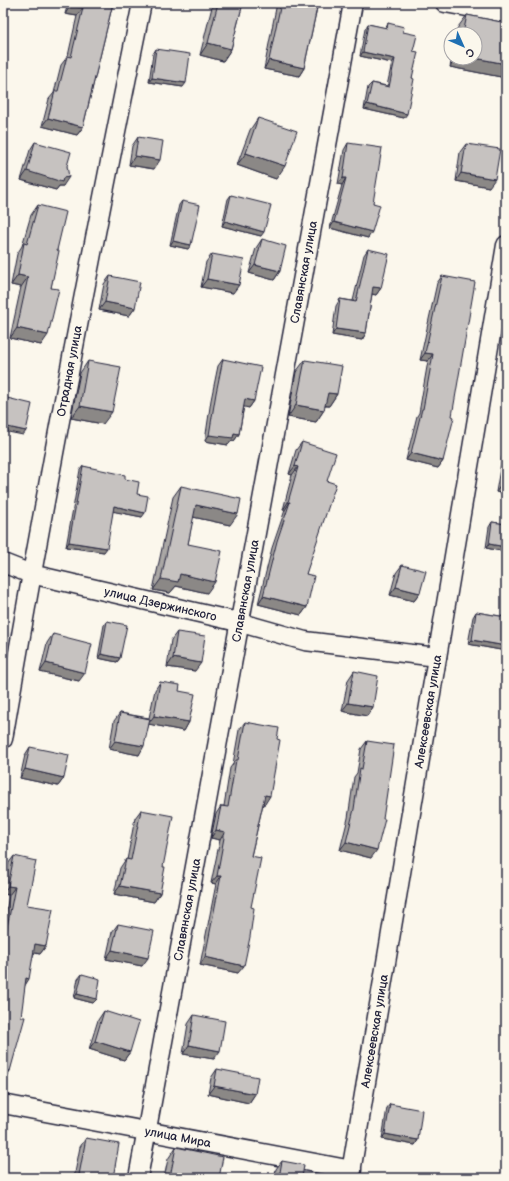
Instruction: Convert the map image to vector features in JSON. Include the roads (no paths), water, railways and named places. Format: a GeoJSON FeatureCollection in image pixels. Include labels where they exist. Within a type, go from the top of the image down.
{"type":"FeatureCollection","features":[{"type":"Feature","properties":{"kind":"street","name":"Отрадная улица"},"geometry":{"type":"LineString","coordinates":[[3,739],[31,574],[119,114],[142,3]]}},
{"type":"Feature","properties":{"kind":"street","name":"Славянская улица"},"geometry":{"type":"LineString","coordinates":[[138,1178],[238,622],[352,3]]}},
{"type":"Feature","properties":{"kind":"street"},"geometry":{"type":"LineString","coordinates":[[445,3],[506,14]]}},
{"type":"Feature","properties":{"kind":"street","name":"Алексеевская улица"},"geometry":{"type":"LineString","coordinates":[[351,1174],[506,244]]}},
{"type":"Feature","properties":{"kind":"street","name":"улица Дзержинского"},"geometry":{"type":"LineString","coordinates":[[3,563],[31,574],[238,622],[305,641],[438,657]]}},
{"type":"Feature","properties":{"kind":"street","name":"улица Мира"},"geometry":{"type":"LineString","coordinates":[[3,1104],[146,1130],[351,1174]]}}]}
